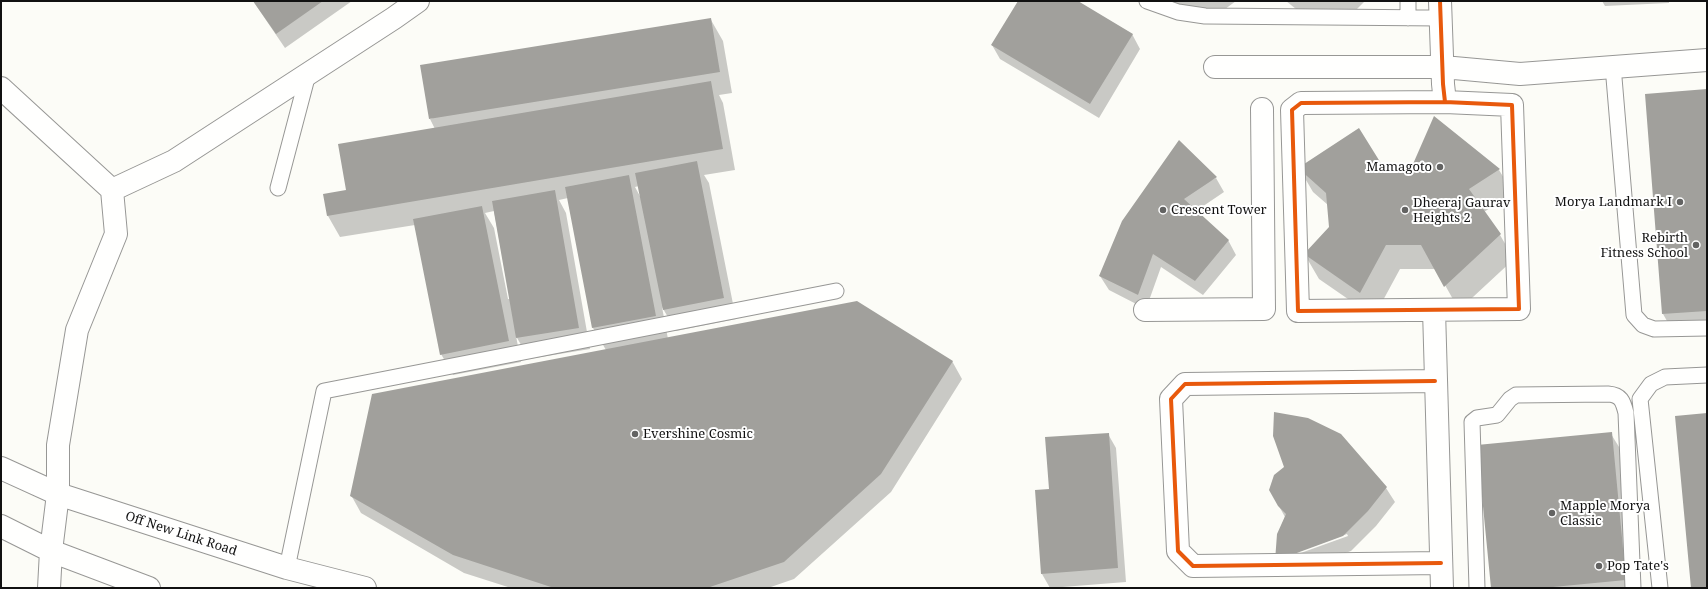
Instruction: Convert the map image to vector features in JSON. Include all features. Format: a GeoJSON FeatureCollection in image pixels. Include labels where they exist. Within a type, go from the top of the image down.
{"type":"FeatureCollection","features":[{"type":"Feature","properties":{"kind":"street"},"geometry":{"type":"LineString","coordinates":[[112,190],[174,161],[418,1]]}},
{"type":"Feature","properties":{"kind":"street"},"geometry":{"type":"LineString","coordinates":[[1440,10],[1445,102]]}},
{"type":"Feature","properties":{"kind":"street"},"geometry":{"type":"LineString","coordinates":[[1215,67],[1443,67],[1520,74],[1707,60]]}},
{"type":"Feature","properties":{"kind":"street"},"geometry":{"type":"LineString","coordinates":[[1,88],[112,190],[116,234],[77,330],[58,445],[58,494],[51,551],[49,588]]}},
{"type":"Feature","properties":{"kind":"street"},"geometry":{"type":"LineString","coordinates":[[1145,310],[1264,309],[1298,311],[1519,309],[1512,105],[1445,102],[1300,103],[1292,110],[1298,311]]}},
{"type":"Feature","properties":{"kind":"street"},"geometry":{"type":"LineString","coordinates":[[1262,109],[1264,309]]}},
{"type":"Feature","properties":{"kind":"street"},"geometry":{"type":"LineString","coordinates":[[1434,310],[1442,588]]}},
{"type":"Feature","properties":{"kind":"street"},"geometry":{"type":"LineString","coordinates":[[1435,381],[1185,384],[1171,399],[1178,551],[1193,566],[1441,564]]}},
{"type":"Feature","properties":{"kind":"street","name":"Off New Link Road"},"geometry":{"type":"LineString","coordinates":[[1,468],[58,494],[287,568],[365,588]]}},
{"type":"Feature","properties":{"kind":"street"},"geometry":{"type":"LineString","coordinates":[[1,526],[51,551],[149,588]]}},
{"type":"Feature","properties":{"kind":"lane"},"geometry":{"type":"LineString","coordinates":[[1147,1],[1178,12],[1205,16],[1408,18],[1440,10]]}},
{"type":"Feature","properties":{"kind":"lane"},"geometry":{"type":"LineString","coordinates":[[1408,1],[1408,18]]}},
{"type":"Feature","properties":{"kind":"lane"},"geometry":{"type":"LineString","coordinates":[[1613,66],[1634,315],[1643,325],[1654,329],[1707,328]]}},
{"type":"Feature","properties":{"kind":"lane"},"geometry":{"type":"LineString","coordinates":[[278,188],[308,74]]}},
{"type":"Feature","properties":{"kind":"lane"},"geometry":{"type":"LineString","coordinates":[[287,568],[324,391],[836,291]]}},
{"type":"Feature","properties":{"kind":"lane"},"geometry":{"type":"LineString","coordinates":[[1660,588],[1640,399],[1651,384],[1665,377],[1707,375]]}},
{"type":"Feature","properties":{"kind":"lane"},"geometry":{"type":"LineString","coordinates":[[1477,588],[1472,422],[1477,418],[1497,415],[1510,399],[1516,395],[1608,394],[1617,395],[1622,400],[1626,412],[1633,588]]}},
{"type":"Feature","properties":{"kind":"building"},"geometry":{"type":"Polygon","coordinates":[[[253,1],[323,1],[276,34],[253,1]]]}},
{"type":"Feature","properties":{"kind":"building"},"geometry":{"type":"Polygon","coordinates":[[[1018,1],[1078,1],[1133,34],[1090,104],[991,45],[1018,1]]]}},
{"type":"Feature","properties":{"kind":"building"},"geometry":{"type":"Polygon","coordinates":[[[711,18],[720,72],[429,119],[420,65],[711,18]]]}},
{"type":"Feature","properties":{"kind":"building"},"geometry":{"type":"Polygon","coordinates":[[[711,81],[723,149],[327,216],[323,194],[346,190],[338,144],[711,81]]]}},
{"type":"Feature","properties":{"kind":"building","name":"Morya Landmark I"},"geometry":{"type":"Polygon","coordinates":[[[1707,89],[1707,311],[1662,314],[1645,94],[1707,89]]]}},
{"type":"Feature","properties":{"kind":"building","name":"Dheeraj Gaurav Heights 2"},"geometry":{"type":"Polygon","coordinates":[[[1434,116],[1500,169],[1469,189],[1501,234],[1444,287],[1421,245],[1386,245],[1360,293],[1304,254],[1329,227],[1326,193],[1298,168],[1359,128],[1382,165],[1413,164],[1434,116]]]}},
{"type":"Feature","properties":{"kind":"building","name":"Crescent Tower"},"geometry":{"type":"Polygon","coordinates":[[[1179,140],[1217,177],[1184,199],[1229,240],[1195,281],[1153,254],[1138,295],[1099,276],[1122,221],[1179,140]]]}},
{"type":"Feature","properties":{"kind":"building"},"geometry":{"type":"Polygon","coordinates":[[[697,161],[724,298],[663,310],[635,173],[697,161]]]}},
{"type":"Feature","properties":{"kind":"building"},"geometry":{"type":"Polygon","coordinates":[[[629,175],[656,316],[592,328],[565,187],[629,175]]]}},
{"type":"Feature","properties":{"kind":"building"},"geometry":{"type":"Polygon","coordinates":[[[555,190],[579,328],[516,338],[492,201],[555,190]]]}},
{"type":"Feature","properties":{"kind":"building"},"geometry":{"type":"Polygon","coordinates":[[[482,206],[509,341],[440,355],[413,219],[482,206]]]}},
{"type":"Feature","properties":{"kind":"building","name":"Evershine Cosmic"},"geometry":{"type":"Polygon","coordinates":[[[857,301],[953,361],[881,474],[784,562],[707,588],[554,588],[453,555],[350,496],[372,394],[857,301]]]}},
{"type":"Feature","properties":{"kind":"building"},"geometry":{"type":"Polygon","coordinates":[[[1274,412],[1308,418],[1341,434],[1387,487],[1368,511],[1343,536],[1275,561],[1277,534],[1286,514],[1278,506],[1269,490],[1274,475],[1284,467],[1273,436],[1274,412]]]}},
{"type":"Feature","properties":{"kind":"building"},"geometry":{"type":"Polygon","coordinates":[[[1707,413],[1707,588],[1691,588],[1675,416],[1707,413]]]}},
{"type":"Feature","properties":{"kind":"building","name":"Mapple Morya Classic"},"geometry":{"type":"Polygon","coordinates":[[[1612,432],[1626,580],[1543,588],[1491,588],[1477,445],[1612,432]]]}},
{"type":"Feature","properties":{"kind":"building"},"geometry":{"type":"Polygon","coordinates":[[[1109,433],[1118,568],[1041,574],[1035,490],[1049,489],[1045,437],[1109,433]]]}},
{"type":"Feature","properties":{"kind":"cycle path"},"geometry":{"type":"LineString","coordinates":[[1440,1],[1445,102],[1512,105],[1519,309],[1298,311],[1292,110],[1301,103],[1445,102]]}},
{"type":"Feature","properties":{"kind":"cycle path"},"geometry":{"type":"LineString","coordinates":[[1435,381],[1185,384],[1171,399],[1178,551],[1193,566],[1441,563]]}},
{"type":"Feature","properties":{"kind":"place","name":"Mamagoto"},"geometry":{"type":"Point","coordinates":[1440,167]}},
{"type":"Feature","properties":{"kind":"place","name":"Morya Landmark I"},"geometry":{"type":"Point","coordinates":[1680,202]}},
{"type":"Feature","properties":{"kind":"place","name":"Crescent Tower"},"geometry":{"type":"Point","coordinates":[1163,210]}},
{"type":"Feature","properties":{"kind":"place","name":"Dheeraj Gaurav Heights 2"},"geometry":{"type":"Point","coordinates":[1405,210]}},
{"type":"Feature","properties":{"kind":"place","name":"Rebirth Fitness School"},"geometry":{"type":"Point","coordinates":[1696,245]}},
{"type":"Feature","properties":{"kind":"place","name":"Evershine Cosmic"},"geometry":{"type":"Point","coordinates":[635,434]}},
{"type":"Feature","properties":{"kind":"place","name":"Mapple Morya Classic"},"geometry":{"type":"Point","coordinates":[1552,513]}},
{"type":"Feature","properties":{"kind":"place","name":"Pop Tate's"},"geometry":{"type":"Point","coordinates":[1599,566]}}]}
